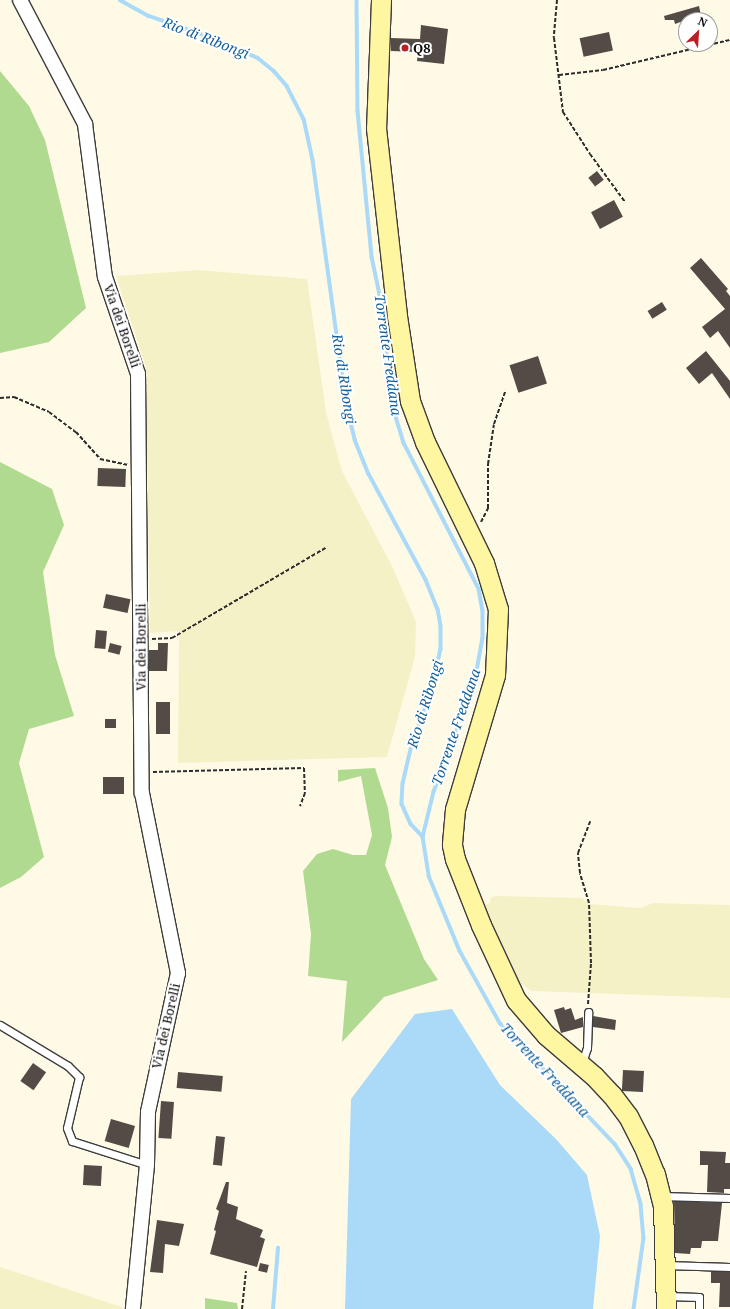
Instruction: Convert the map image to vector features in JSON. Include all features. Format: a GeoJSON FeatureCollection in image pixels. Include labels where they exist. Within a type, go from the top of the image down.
{"type":"FeatureCollection","features":[{"type":"Feature","properties":{"kind":"main road"},"geometry":{"type":"LineString","coordinates":[[381,0],[376,128],[397,316],[410,401],[424,442],[471,536],[495,594],[498,609],[498,643],[493,685],[455,809],[452,845],[455,859],[470,899],[516,1000],[546,1035],[581,1065],[612,1095],[628,1116],[650,1159],[661,1196],[665,1223],[666,1303]]}},
{"type":"Feature","properties":{"kind":"street","name":"Via dei Borelli"},"geometry":{"type":"LineString","coordinates":[[20,0],[85,124],[105,277],[138,374],[142,793],[178,973],[151,1093],[147,1165],[133,1309]]}},
{"type":"Feature","properties":{"kind":"lane"},"geometry":{"type":"LineString","coordinates":[[581,1065],[586,1048],[588,1012]]}},
{"type":"Feature","properties":{"kind":"lane"},"geometry":{"type":"LineString","coordinates":[[0,1024],[68,1066],[79,1077],[67,1128],[72,1140],[147,1165]]}},
{"type":"Feature","properties":{"kind":"lane"},"geometry":{"type":"LineString","coordinates":[[661,1196],[730,1198]]}},
{"type":"Feature","properties":{"kind":"lane"},"geometry":{"type":"LineString","coordinates":[[665,1265],[730,1267]]}},
{"type":"Feature","properties":{"kind":"lane"},"geometry":{"type":"LineString","coordinates":[[666,1303],[698,1296],[699,1309]]}},
{"type":"Feature","properties":{"kind":"path"},"geometry":{"type":"LineString","coordinates":[[557,0],[554,38],[563,112],[625,202]]}},
{"type":"Feature","properties":{"kind":"path"},"geometry":{"type":"LineString","coordinates":[[559,75],[603,70],[730,40]]}},
{"type":"Feature","properties":{"kind":"path"},"geometry":{"type":"LineString","coordinates":[[471,536],[488,508],[490,446],[494,424],[506,390]]}},
{"type":"Feature","properties":{"kind":"path"},"geometry":{"type":"LineString","coordinates":[[0,398],[14,398],[49,412],[76,432],[100,458],[120,465],[139,465]]}},
{"type":"Feature","properties":{"kind":"path"},"geometry":{"type":"LineString","coordinates":[[140,639],[172,638],[327,547]]}},
{"type":"Feature","properties":{"kind":"path"},"geometry":{"type":"LineString","coordinates":[[142,772],[304,768],[305,793],[300,806]]}},
{"type":"Feature","properties":{"kind":"path"},"geometry":{"type":"LineString","coordinates":[[588,1012],[591,963],[589,903],[580,873],[578,853],[590,821]]}},
{"type":"Feature","properties":{"kind":"path"},"geometry":{"type":"LineString","coordinates":[[242,1309],[246,1271]]}},
{"type":"Feature","properties":{"kind":"shaded area"},"geometry":{"type":"Polygon","coordinates":[[[199,270],[307,279],[326,412],[342,471],[393,568],[416,622],[415,657],[387,757],[178,763],[179,631],[150,633],[146,367],[116,276],[199,270]]]}},
{"type":"Feature","properties":{"kind":"shaded area"},"geometry":{"type":"Polygon","coordinates":[[[491,897],[582,898],[590,904],[640,908],[653,903],[730,905],[730,998],[531,991],[515,979],[481,905],[490,903],[491,897]]]}},
{"type":"Feature","properties":{"kind":"shaded area"},"geometry":{"type":"Polygon","coordinates":[[[0,1267],[122,1307],[122,1309],[0,1309],[0,1267]]]}},
{"type":"Feature","properties":{"kind":"green space"},"geometry":{"type":"Polygon","coordinates":[[[0,71],[29,106],[45,140],[86,308],[49,342],[0,353],[0,71]]]}},
{"type":"Feature","properties":{"kind":"green space"},"geometry":{"type":"Polygon","coordinates":[[[0,462],[52,489],[64,525],[43,572],[55,655],[74,716],[29,729],[19,763],[44,857],[21,877],[0,888],[0,462]]]}},
{"type":"Feature","properties":{"kind":"green space"},"geometry":{"type":"Polygon","coordinates":[[[375,768],[388,808],[392,837],[385,865],[424,959],[438,980],[384,997],[342,1042],[347,981],[308,976],[311,934],[303,871],[317,854],[333,849],[353,855],[366,855],[372,835],[361,776],[338,782],[338,770],[375,768]]]}},
{"type":"Feature","properties":{"kind":"green space"},"geometry":{"type":"Polygon","coordinates":[[[205,1298],[237,1303],[238,1309],[205,1309],[205,1298]]]}},
{"type":"Feature","properties":{"kind":"water"},"geometry":{"type":"Polygon","coordinates":[[[452,1009],[500,1085],[556,1139],[587,1175],[600,1236],[593,1309],[345,1309],[351,1099],[415,1014],[452,1009]]]}},
{"type":"Feature","properties":{"kind":"building"},"geometry":{"type":"Polygon","coordinates":[[[699,6],[700,12],[678,12],[699,6]]]}},
{"type":"Feature","properties":{"kind":"building"},"geometry":{"type":"Polygon","coordinates":[[[678,12],[678,23],[675,24],[674,20],[665,20],[664,16],[678,12]]]}},
{"type":"Feature","properties":{"kind":"building"},"geometry":{"type":"Polygon","coordinates":[[[421,25],[448,29],[444,64],[417,61],[418,52],[391,51],[391,38],[420,39],[421,25]]]}},
{"type":"Feature","properties":{"kind":"building"},"geometry":{"type":"Polygon","coordinates":[[[609,32],[613,51],[584,57],[580,38],[609,32]]]}},
{"type":"Feature","properties":{"kind":"building"},"geometry":{"type":"Polygon","coordinates":[[[597,171],[604,180],[595,186],[588,178],[597,171]]]}},
{"type":"Feature","properties":{"kind":"building"},"geometry":{"type":"Polygon","coordinates":[[[614,200],[623,217],[600,229],[591,212],[614,200]]]}},
{"type":"Feature","properties":{"kind":"building"},"geometry":{"type":"Polygon","coordinates":[[[701,258],[728,289],[726,291],[730,296],[730,348],[718,331],[710,338],[702,327],[725,309],[690,268],[701,258]]]}},
{"type":"Feature","properties":{"kind":"building"},"geometry":{"type":"Polygon","coordinates":[[[662,302],[667,310],[652,319],[648,311],[662,302]]]}},
{"type":"Feature","properties":{"kind":"building"},"geometry":{"type":"Polygon","coordinates":[[[706,351],[730,381],[730,399],[712,373],[699,384],[686,368],[706,351]]]}},
{"type":"Feature","properties":{"kind":"building"},"geometry":{"type":"Polygon","coordinates":[[[538,356],[547,384],[518,393],[509,365],[538,356]]]}},
{"type":"Feature","properties":{"kind":"building"},"geometry":{"type":"Polygon","coordinates":[[[98,468],[126,469],[125,487],[97,486],[98,468]]]}},
{"type":"Feature","properties":{"kind":"building"},"geometry":{"type":"Polygon","coordinates":[[[106,594],[130,599],[128,613],[103,608],[106,594]]]}},
{"type":"Feature","properties":{"kind":"building"},"geometry":{"type":"Polygon","coordinates":[[[96,630],[107,631],[105,649],[94,648],[96,630]]]}},
{"type":"Feature","properties":{"kind":"building"},"geometry":{"type":"Polygon","coordinates":[[[110,643],[122,646],[119,655],[108,652],[110,643]]]}},
{"type":"Feature","properties":{"kind":"building"},"geometry":{"type":"Polygon","coordinates":[[[158,643],[168,643],[167,671],[149,671],[149,650],[158,650],[158,643]]]}},
{"type":"Feature","properties":{"kind":"building"},"geometry":{"type":"Polygon","coordinates":[[[156,702],[170,702],[170,734],[156,734],[156,702]]]}},
{"type":"Feature","properties":{"kind":"building"},"geometry":{"type":"Polygon","coordinates":[[[105,719],[116,719],[116,728],[105,728],[105,719]]]}},
{"type":"Feature","properties":{"kind":"building"},"geometry":{"type":"Polygon","coordinates":[[[103,777],[124,777],[124,794],[103,794],[103,777]]]}},
{"type":"Feature","properties":{"kind":"building"},"geometry":{"type":"Polygon","coordinates":[[[564,1007],[565,1010],[571,1008],[575,1020],[583,1017],[583,1027],[561,1033],[554,1010],[564,1007]]]}},
{"type":"Feature","properties":{"kind":"building"},"geometry":{"type":"Polygon","coordinates":[[[593,1016],[616,1020],[615,1030],[593,1027],[593,1016]]]}},
{"type":"Feature","properties":{"kind":"building"},"geometry":{"type":"Polygon","coordinates":[[[33,1063],[46,1072],[33,1090],[20,1081],[33,1063]]]}},
{"type":"Feature","properties":{"kind":"building"},"geometry":{"type":"Polygon","coordinates":[[[623,1070],[644,1071],[643,1092],[622,1091],[623,1070]]]}},
{"type":"Feature","properties":{"kind":"building"},"geometry":{"type":"Polygon","coordinates":[[[178,1072],[223,1076],[221,1092],[177,1088],[178,1072]]]}},
{"type":"Feature","properties":{"kind":"building"},"geometry":{"type":"Polygon","coordinates":[[[161,1101],[174,1102],[171,1139],[158,1138],[161,1101]]]}},
{"type":"Feature","properties":{"kind":"building"},"geometry":{"type":"Polygon","coordinates":[[[111,1119],[135,1126],[129,1148],[105,1141],[111,1119]]]}},
{"type":"Feature","properties":{"kind":"building"},"geometry":{"type":"Polygon","coordinates":[[[216,1136],[225,1137],[222,1166],[213,1165],[216,1136]]]}},
{"type":"Feature","properties":{"kind":"building"},"geometry":{"type":"Polygon","coordinates":[[[700,1151],[726,1152],[725,1163],[730,1163],[730,1189],[724,1189],[724,1193],[707,1192],[708,1165],[700,1165],[700,1151]]]}},
{"type":"Feature","properties":{"kind":"building"},"geometry":{"type":"Polygon","coordinates":[[[84,1165],[102,1166],[101,1186],[83,1185],[84,1165]]]}},
{"type":"Feature","properties":{"kind":"building"},"geometry":{"type":"Polygon","coordinates":[[[226,1182],[229,1182],[227,1203],[238,1207],[236,1219],[263,1230],[260,1237],[265,1239],[257,1267],[210,1254],[219,1211],[216,1209],[226,1182]]]}},
{"type":"Feature","properties":{"kind":"building"},"geometry":{"type":"Polygon","coordinates":[[[674,1201],[722,1203],[718,1241],[702,1241],[701,1248],[691,1248],[690,1254],[675,1253],[674,1201]]]}},
{"type":"Feature","properties":{"kind":"building"},"geometry":{"type":"Polygon","coordinates":[[[157,1220],[184,1224],[179,1246],[165,1244],[163,1273],[150,1272],[157,1220]]]}},
{"type":"Feature","properties":{"kind":"building"},"geometry":{"type":"Polygon","coordinates":[[[260,1263],[269,1265],[267,1273],[258,1271],[260,1263]]]}},
{"type":"Feature","properties":{"kind":"building"},"geometry":{"type":"Polygon","coordinates":[[[711,1271],[730,1272],[730,1307],[719,1307],[720,1283],[711,1283],[711,1271]]]}},
{"type":"Feature","properties":{"kind":"waterway","name":"Rio di Ribongi"},"geometry":{"type":"LineString","coordinates":[[120,0],[149,16],[212,38],[258,58],[274,71],[287,86],[304,119],[313,160],[347,407],[355,440],[369,474],[426,580],[438,609],[441,626],[441,649],[431,693],[412,745],[403,783],[402,804],[411,824],[423,837]]}},
{"type":"Feature","properties":{"kind":"waterway","name":"Torrente Freddana"},"geometry":{"type":"LineString","coordinates":[[357,0],[358,111],[372,257],[380,294],[393,407],[404,443],[479,589],[483,611],[483,638],[475,682],[434,792],[423,837],[429,876],[460,951],[500,1023],[615,1144],[631,1169],[641,1205],[644,1238],[634,1309]]}},
{"type":"Feature","properties":{"kind":"waterway"},"geometry":{"type":"LineString","coordinates":[[273,1309],[278,1248]]}},
{"type":"Feature","properties":{"kind":"place","name":"Q8"},"geometry":{"type":"Point","coordinates":[405,48]}}]}
